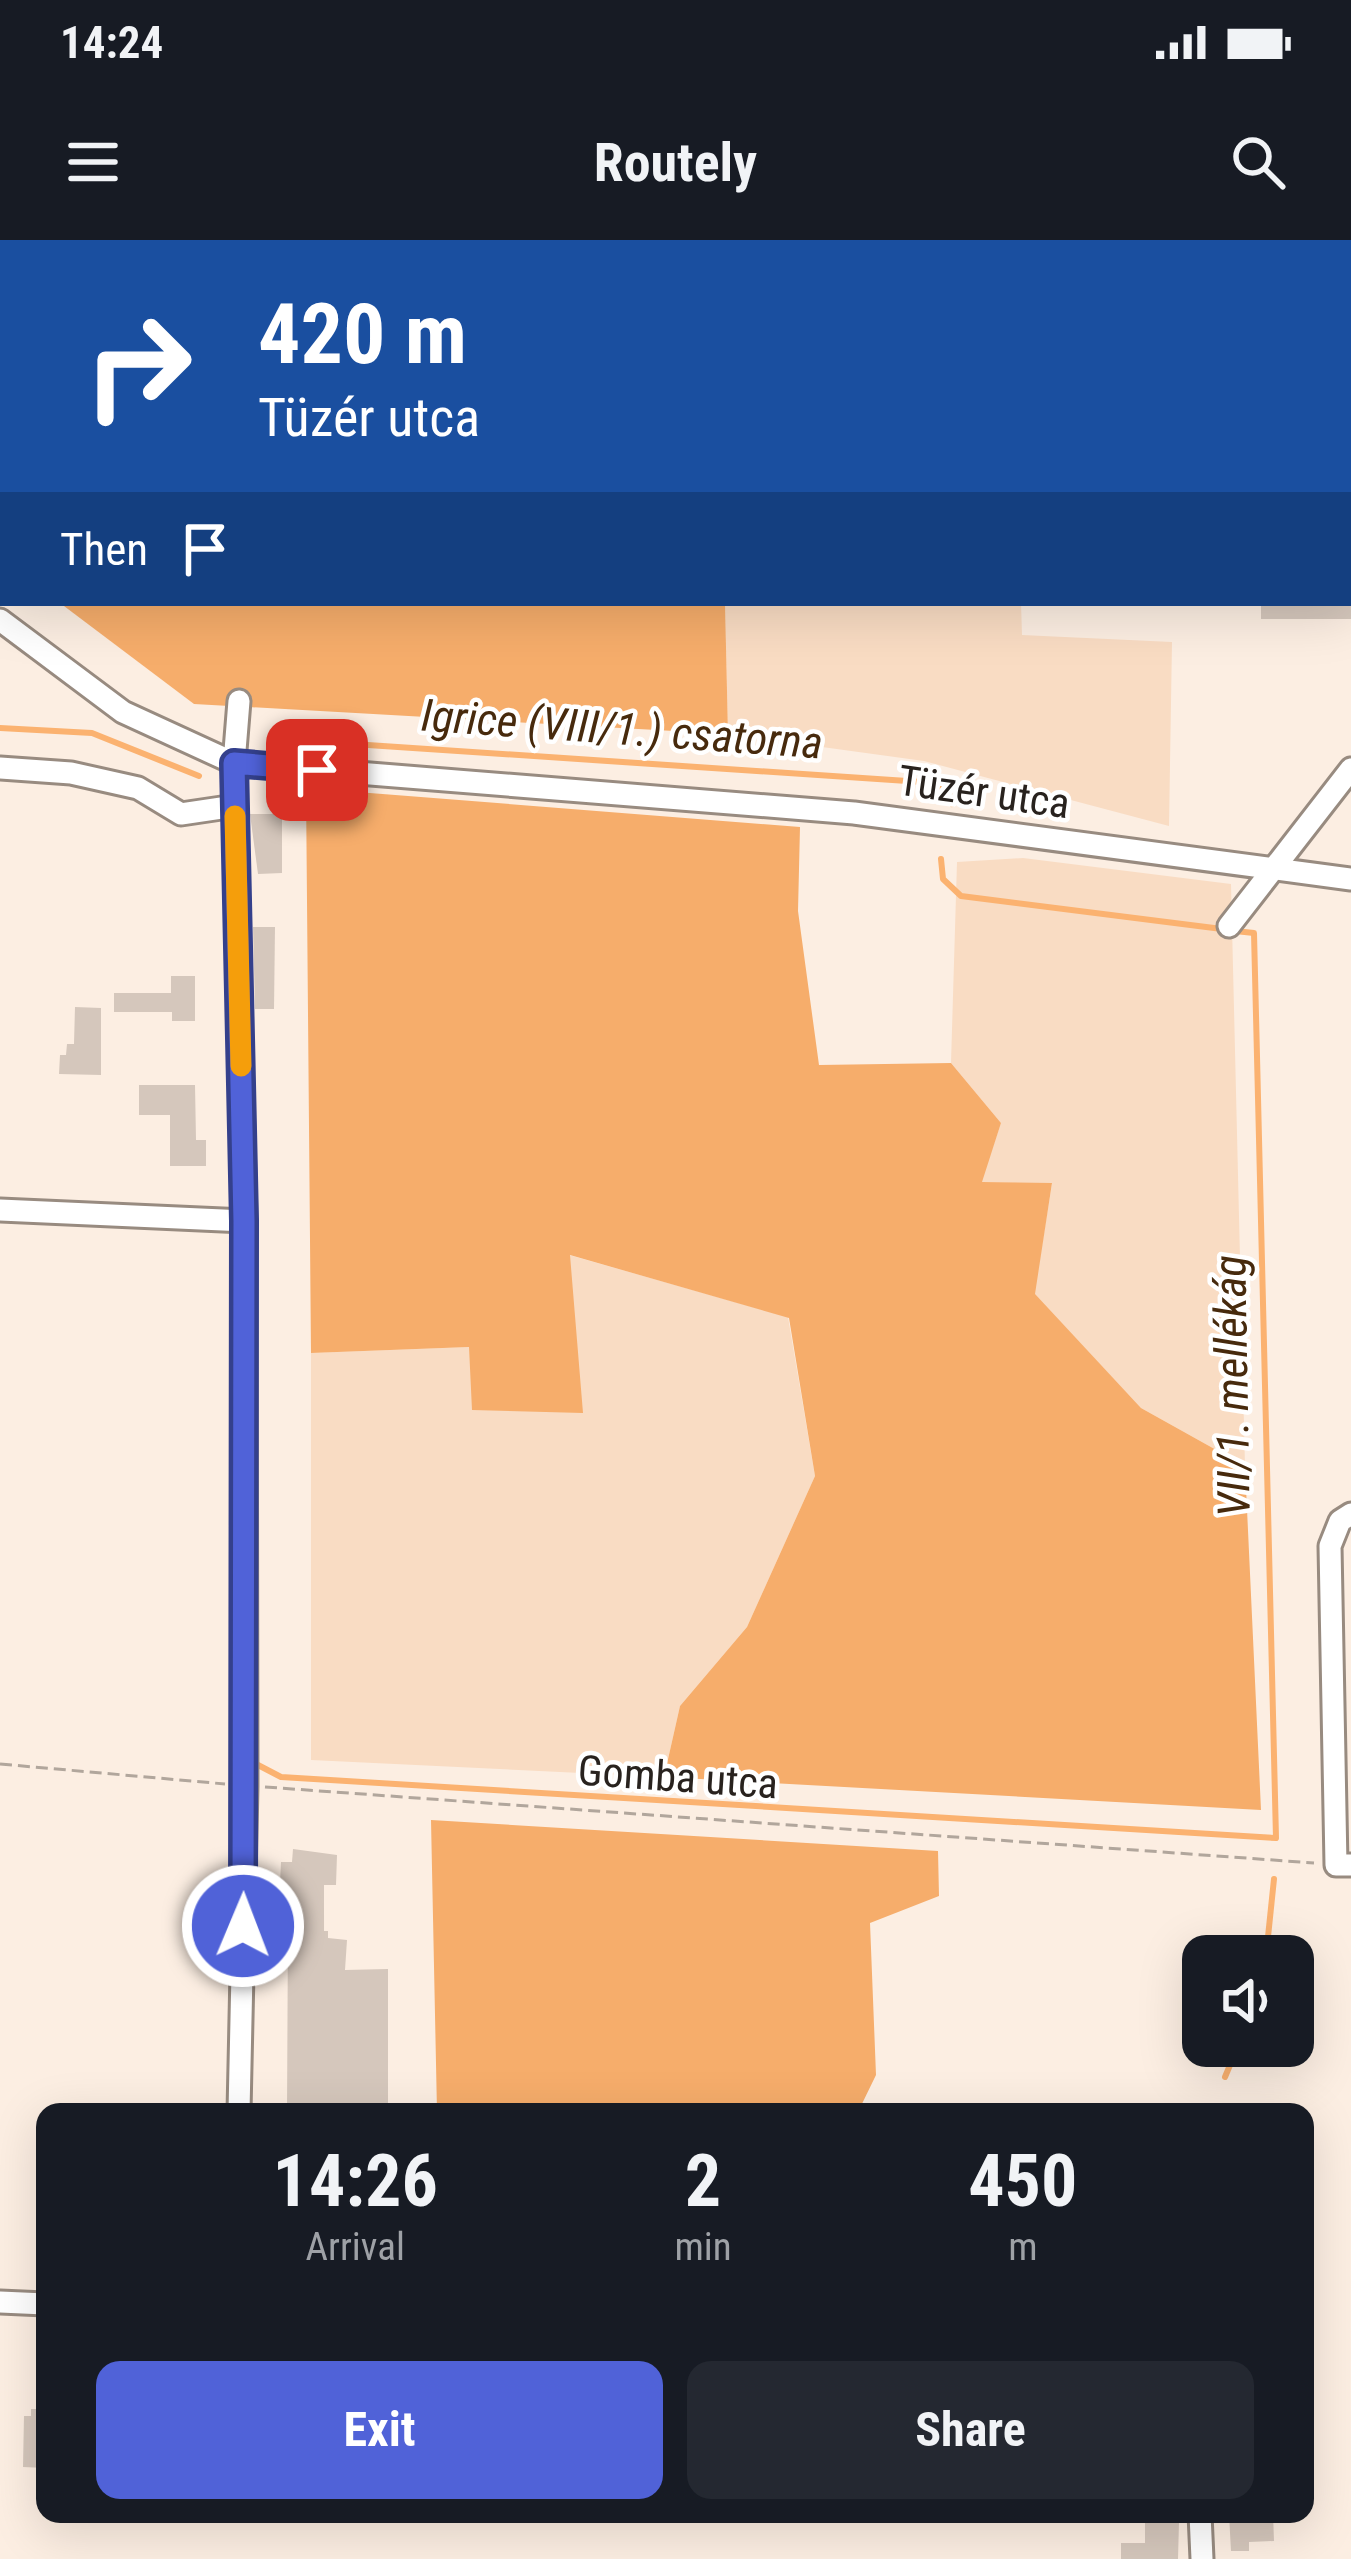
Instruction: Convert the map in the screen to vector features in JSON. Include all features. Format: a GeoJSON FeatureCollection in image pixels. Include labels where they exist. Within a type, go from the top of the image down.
{"type":"FeatureCollection","features":[{"type":"Feature","properties":{"kind":"street","name":"Tüzér utca"},"geometry":{"type":"LineString","coordinates":[[0,620],[123,712],[234,763],[854,813],[1351,879]]}},
{"type":"Feature","properties":{"kind":"street"},"geometry":{"type":"LineString","coordinates":[[239,701],[234,763],[244,1221],[246,1786],[239,2103]]}},
{"type":"Feature","properties":{"kind":"street"},"geometry":{"type":"LineString","coordinates":[[0,767],[71,772],[138,788],[181,814],[235,806]]}},
{"type":"Feature","properties":{"kind":"street"},"geometry":{"type":"LineString","coordinates":[[1229,926],[1351,770]]}},
{"type":"Feature","properties":{"kind":"street"},"geometry":{"type":"LineString","coordinates":[[0,1210],[244,1221]]}},
{"type":"Feature","properties":{"kind":"street"},"geometry":{"type":"LineString","coordinates":[[1343,1865],[1330,1546],[1340,1521],[1351,1514]]}},
{"type":"Feature","properties":{"kind":"street"},"geometry":{"type":"LineString","coordinates":[[0,2302],[36,2304]]}},
{"type":"Feature","properties":{"kind":"street"},"geometry":{"type":"LineString","coordinates":[[1201,2523],[1202,2559]]}},
{"type":"Feature","properties":{"kind":"path","name":"Gomba utca"},"geometry":{"type":"LineString","coordinates":[[0,1764],[1343,1865]]}},
{"type":"Feature","properties":{"kind":"shaded area"},"geometry":{"type":"Polygon","coordinates":[[[64,606],[725,606],[728,734],[194,704],[64,606]]]}},
{"type":"Feature","properties":{"kind":"shaded area"},"geometry":{"type":"Polygon","coordinates":[[[725,606],[1021,606],[1022,635],[1172,642],[1169,826],[924,761],[728,734],[725,606]]]}},
{"type":"Feature","properties":{"kind":"shaded area"},"geometry":{"type":"Polygon","coordinates":[[[306,788],[800,827],[798,911],[819,1065],[951,1063],[1001,1123],[982,1182],[1052,1183],[1035,1294],[1141,1408],[1245,1466],[1261,1810],[664,1777],[680,1706],[747,1627],[815,1476],[789,1318],[570,1255],[583,1413],[472,1410],[469,1347],[311,1353],[306,788]]]}},
{"type":"Feature","properties":{"kind":"shaded area"},"geometry":{"type":"Polygon","coordinates":[[[1023,858],[1231,884],[1245,1466],[1141,1408],[1034,1294],[1052,1184],[981,1182],[1001,1123],[951,1063],[957,862],[1023,858]]]}},
{"type":"Feature","properties":{"kind":"shaded area"},"geometry":{"type":"Polygon","coordinates":[[[569,1255],[788,1317],[815,1476],[747,1627],[680,1706],[664,1777],[311,1760],[311,1353],[470,1347],[582,1413],[569,1255]]]}},
{"type":"Feature","properties":{"kind":"shaded area"},"geometry":{"type":"Polygon","coordinates":[[[431,1820],[938,1851],[939,1896],[870,1923],[876,2075],[862,2103],[437,2103],[431,1820]]]}},
{"type":"Feature","properties":{"kind":"building"},"geometry":{"type":"Polygon","coordinates":[[[1261,606],[1351,606],[1351,619],[1261,619],[1261,606]]]}},
{"type":"Feature","properties":{"kind":"building"},"geometry":{"type":"Polygon","coordinates":[[[250,814],[282,814],[282,873],[258,874],[250,814]]]}},
{"type":"Feature","properties":{"kind":"building"},"geometry":{"type":"Polygon","coordinates":[[[253,927],[275,927],[274,1009],[255,1009],[253,927]]]}},
{"type":"Feature","properties":{"kind":"building"},"geometry":{"type":"Polygon","coordinates":[[[171,976],[195,976],[195,1021],[172,1021],[172,1012],[114,1012],[114,993],[171,993],[171,976]]]}},
{"type":"Feature","properties":{"kind":"building"},"geometry":{"type":"Polygon","coordinates":[[[75,1007],[101,1008],[101,1075],[59,1074],[60,1055],[66,1055],[67,1044],[74,1044],[75,1007]]]}},
{"type":"Feature","properties":{"kind":"building"},"geometry":{"type":"Polygon","coordinates":[[[139,1085],[195,1085],[196,1140],[206,1140],[206,1166],[170,1166],[170,1115],[139,1115],[139,1085]]]}},
{"type":"Feature","properties":{"kind":"building"},"geometry":{"type":"Polygon","coordinates":[[[293,1849],[337,1855],[336,1885],[324,1885],[324,1931],[328,1938],[347,1940],[345,1970],[388,1969],[388,2103],[287,2103],[288,1922],[281,1922],[280,1884],[281,1862],[292,1862],[293,1849]]]}},
{"type":"Feature","properties":{"kind":"building"},"geometry":{"type":"Polygon","coordinates":[[[31,2409],[36,2409],[36,2468],[23,2467],[24,2416],[31,2416],[31,2409]]]}},
{"type":"Feature","properties":{"kind":"building"},"geometry":{"type":"Polygon","coordinates":[[[1145,2523],[1179,2523],[1178,2559],[1121,2559],[1121,2543],[1145,2543],[1145,2523]]]}},
{"type":"Feature","properties":{"kind":"building"},"geometry":{"type":"Polygon","coordinates":[[[1229,2523],[1273,2523],[1274,2541],[1249,2542],[1249,2551],[1231,2551],[1229,2523]]]}},
{"type":"Feature","properties":{"kind":"waterway","name":"Igrice (VIII/1.) csatorna"},"geometry":{"type":"LineString","coordinates":[[0,728],[92,733],[199,776]]}},
{"type":"Feature","properties":{"kind":"waterway","name":"Igrice (VIII/1.) csatorna"},"geometry":{"type":"LineString","coordinates":[[278,739],[937,783],[952,804]]}},
{"type":"Feature","properties":{"kind":"waterway","name":"Igrice (VIII/1.) csatorna"},"geometry":{"type":"LineString","coordinates":[[941,859],[943,879],[961,896],[1222,929]]}},
{"type":"Feature","properties":{"kind":"waterway"},"geometry":{"type":"LineString","coordinates":[[258,1765],[281,1777],[1276,1838],[1254,933],[1235,931]]}},
{"type":"Feature","properties":{"kind":"waterway","name":"VII/1. mellékág"},"geometry":{"type":"LineString","coordinates":[[1268,1935],[1274,1879]]}},
{"type":"Feature","properties":{"kind":"waterway","name":"VII/1. mellékág"},"geometry":{"type":"LineString","coordinates":[[1225,2077],[1229,2067]]}},
{"type":"Feature","properties":{"kind":"slow traffic"},"geometry":{"type":"LineString","coordinates":[[235,816],[241,1066]]}},
{"type":"Feature","properties":{"kind":"route"},"geometry":{"type":"LineString","coordinates":[[243,1926],[244,1221],[234,763],[317,770]]}}]}
